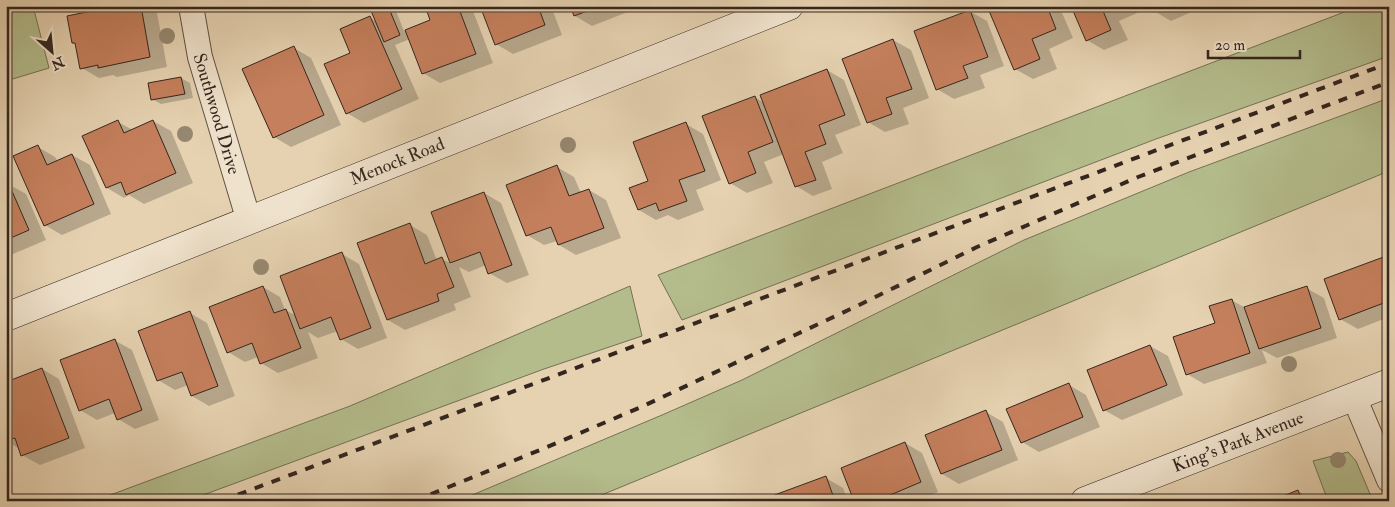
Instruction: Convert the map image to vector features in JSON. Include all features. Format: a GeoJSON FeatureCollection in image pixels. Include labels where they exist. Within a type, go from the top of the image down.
{"type":"FeatureCollection","features":[{"type":"Feature","properties":{"kind":"street","name":"Southwood Drive"},"geometry":{"type":"LineString","coordinates":[[191,6],[200,57],[249,222]]}},
{"type":"Feature","properties":{"kind":"street","name":"Menock Road"},"geometry":{"type":"LineString","coordinates":[[6,317],[249,222],[573,90],[789,6]]}},
{"type":"Feature","properties":{"kind":"street","name":"King's Park Avenue"},"geometry":{"type":"LineString","coordinates":[[1085,501],[1389,383]]}},
{"type":"Feature","properties":{"kind":"street"},"geometry":{"type":"LineString","coordinates":[[1354,397],[1389,480]]}},
{"type":"Feature","properties":{"kind":"green space"},"geometry":{"type":"Polygon","coordinates":[[[6,6],[33,6],[49,68],[6,81],[6,6]]]}},
{"type":"Feature","properties":{"kind":"green space"},"geometry":{"type":"Polygon","coordinates":[[[1360,6],[1389,6],[1389,56],[1156,139],[682,320],[658,275],[1360,6]]]}},
{"type":"Feature","properties":{"kind":"green space"},"geometry":{"type":"Polygon","coordinates":[[[1389,98],[1389,171],[587,501],[458,501],[742,380],[1024,240],[1189,172],[1389,98]]]}},
{"type":"Feature","properties":{"kind":"green space"},"geometry":{"type":"Polygon","coordinates":[[[630,286],[642,336],[544,369],[187,501],[94,501],[350,406],[630,286]]]}},
{"type":"Feature","properties":{"kind":"green space"},"geometry":{"type":"Polygon","coordinates":[[[1348,452],[1356,461],[1373,501],[1328,501],[1313,461],[1348,452]]]}},
{"type":"Feature","properties":{"kind":"building"},"geometry":{"type":"Polygon","coordinates":[[[116,6],[141,6],[150,57],[98,68],[98,65],[80,69],[75,43],[72,43],[67,16],[116,6]]]}},
{"type":"Feature","properties":{"kind":"building"},"geometry":{"type":"Polygon","coordinates":[[[369,6],[388,6],[400,35],[384,42],[369,6]]]}},
{"type":"Feature","properties":{"kind":"building"},"geometry":{"type":"Polygon","coordinates":[[[425,6],[458,6],[476,54],[422,74],[405,30],[430,20],[425,6]]]}},
{"type":"Feature","properties":{"kind":"building"},"geometry":{"type":"Polygon","coordinates":[[[480,6],[538,6],[545,25],[495,45],[480,6]]]}},
{"type":"Feature","properties":{"kind":"building"},"geometry":{"type":"Polygon","coordinates":[[[570,6],[601,6],[574,16],[570,6]]]}},
{"type":"Feature","properties":{"kind":"building"},"geometry":{"type":"Polygon","coordinates":[[[987,6],[1047,6],[1056,29],[1032,39],[1040,59],[1014,70],[987,6]]]}},
{"type":"Feature","properties":{"kind":"building"},"geometry":{"type":"Polygon","coordinates":[[[1071,6],[1113,6],[1103,11],[1111,30],[1086,41],[1071,6]]]}},
{"type":"Feature","properties":{"kind":"building"},"geometry":{"type":"Polygon","coordinates":[[[1150,6],[1166,6],[1153,12],[1150,6]]]}},
{"type":"Feature","properties":{"kind":"building"},"geometry":{"type":"Polygon","coordinates":[[[970,10],[988,57],[963,66],[968,78],[936,90],[914,31],[970,10]]]}},
{"type":"Feature","properties":{"kind":"building"},"geometry":{"type":"Polygon","coordinates":[[[370,16],[402,89],[346,114],[324,64],[350,53],[340,29],[370,16]]]}},
{"type":"Feature","properties":{"kind":"building"},"geometry":{"type":"Polygon","coordinates":[[[893,39],[912,89],[886,98],[892,114],[867,123],[842,59],[893,39]]]}},
{"type":"Feature","properties":{"kind":"building"},"geometry":{"type":"Polygon","coordinates":[[[294,46],[324,115],[273,138],[242,69],[294,46]]]}},
{"type":"Feature","properties":{"kind":"building"},"geometry":{"type":"Polygon","coordinates":[[[827,69],[845,115],[819,125],[826,144],[805,152],[816,180],[795,187],[760,95],[827,69]]]}},
{"type":"Feature","properties":{"kind":"building"},"geometry":{"type":"Polygon","coordinates":[[[181,77],[185,94],[151,100],[148,83],[181,77]]]}},
{"type":"Feature","properties":{"kind":"building"},"geometry":{"type":"Polygon","coordinates":[[[755,96],[773,142],[748,152],[756,173],[729,184],[702,116],[755,96]]]}},
{"type":"Feature","properties":{"kind":"building"},"geometry":{"type":"Polygon","coordinates":[[[118,120],[124,133],[153,120],[176,173],[126,195],[121,182],[106,188],[82,136],[118,120]]]}},
{"type":"Feature","properties":{"kind":"building"},"geometry":{"type":"Polygon","coordinates":[[[686,122],[705,171],[679,180],[687,201],[659,211],[656,203],[638,210],[629,188],[648,181],[633,142],[686,122]]]}},
{"type":"Feature","properties":{"kind":"building"},"geometry":{"type":"Polygon","coordinates":[[[38,145],[47,165],[72,154],[94,204],[44,226],[13,156],[38,145]]]}},
{"type":"Feature","properties":{"kind":"building"},"geometry":{"type":"Polygon","coordinates":[[[557,165],[569,196],[589,189],[604,228],[558,245],[551,227],[526,236],[506,185],[557,165]]]}},
{"type":"Feature","properties":{"kind":"building"},"geometry":{"type":"Polygon","coordinates":[[[8,182],[29,230],[6,240],[6,183],[8,182]]]}},
{"type":"Feature","properties":{"kind":"building"},"geometry":{"type":"Polygon","coordinates":[[[484,192],[512,265],[488,274],[480,252],[450,263],[431,212],[484,192]]]}},
{"type":"Feature","properties":{"kind":"building"},"geometry":{"type":"Polygon","coordinates":[[[410,223],[425,264],[442,257],[454,287],[437,294],[439,301],[387,320],[357,243],[410,223]]]}},
{"type":"Feature","properties":{"kind":"building"},"geometry":{"type":"Polygon","coordinates":[[[342,252],[371,328],[340,340],[331,317],[300,329],[280,276],[342,252]]]}},
{"type":"Feature","properties":{"kind":"building"},"geometry":{"type":"Polygon","coordinates":[[[1389,255],[1389,301],[1339,320],[1324,279],[1389,255]]]}},
{"type":"Feature","properties":{"kind":"building"},"geometry":{"type":"Polygon","coordinates":[[[263,286],[274,313],[286,309],[301,348],[260,364],[252,343],[227,353],[209,307],[263,286]]]}},
{"type":"Feature","properties":{"kind":"building"},"geometry":{"type":"Polygon","coordinates":[[[1307,286],[1321,328],[1259,349],[1244,307],[1307,286]]]}},
{"type":"Feature","properties":{"kind":"building"},"geometry":{"type":"Polygon","coordinates":[[[1232,299],[1250,353],[1186,375],[1173,337],[1215,323],[1209,306],[1232,299]]]}},
{"type":"Feature","properties":{"kind":"building"},"geometry":{"type":"Polygon","coordinates":[[[190,311],[218,386],[191,396],[182,372],[157,381],[138,331],[190,311]]]}},
{"type":"Feature","properties":{"kind":"building"},"geometry":{"type":"Polygon","coordinates":[[[115,339],[142,410],[117,420],[109,399],[79,411],[60,360],[115,339]]]}},
{"type":"Feature","properties":{"kind":"building"},"geometry":{"type":"Polygon","coordinates":[[[1150,345],[1167,385],[1103,411],[1087,370],[1150,345]]]}},
{"type":"Feature","properties":{"kind":"building"},"geometry":{"type":"Polygon","coordinates":[[[42,368],[69,438],[21,456],[15,438],[6,441],[6,382],[42,368]]]}},
{"type":"Feature","properties":{"kind":"building"},"geometry":{"type":"Polygon","coordinates":[[[1069,383],[1083,417],[1021,443],[1006,409],[1069,383]]]}},
{"type":"Feature","properties":{"kind":"building"},"geometry":{"type":"Polygon","coordinates":[[[986,410],[1002,450],[941,474],[925,435],[986,410]]]}},
{"type":"Feature","properties":{"kind":"building"},"geometry":{"type":"Polygon","coordinates":[[[905,442],[921,482],[876,501],[854,501],[841,468],[905,442]]]}},
{"type":"Feature","properties":{"kind":"building"},"geometry":{"type":"Polygon","coordinates":[[[826,476],[835,501],[761,500],[826,476]]]}},
{"type":"Feature","properties":{"kind":"building"},"geometry":{"type":"Polygon","coordinates":[[[1298,490],[1302,501],[1271,501],[1298,490]]]}},
{"type":"Feature","properties":{"kind":"railway"},"geometry":{"type":"LineString","coordinates":[[221,501],[1389,63]]}},
{"type":"Feature","properties":{"kind":"railway"},"geometry":{"type":"LineString","coordinates":[[414,501],[639,408],[857,306],[977,247],[1138,177],[1389,82]]}}]}
